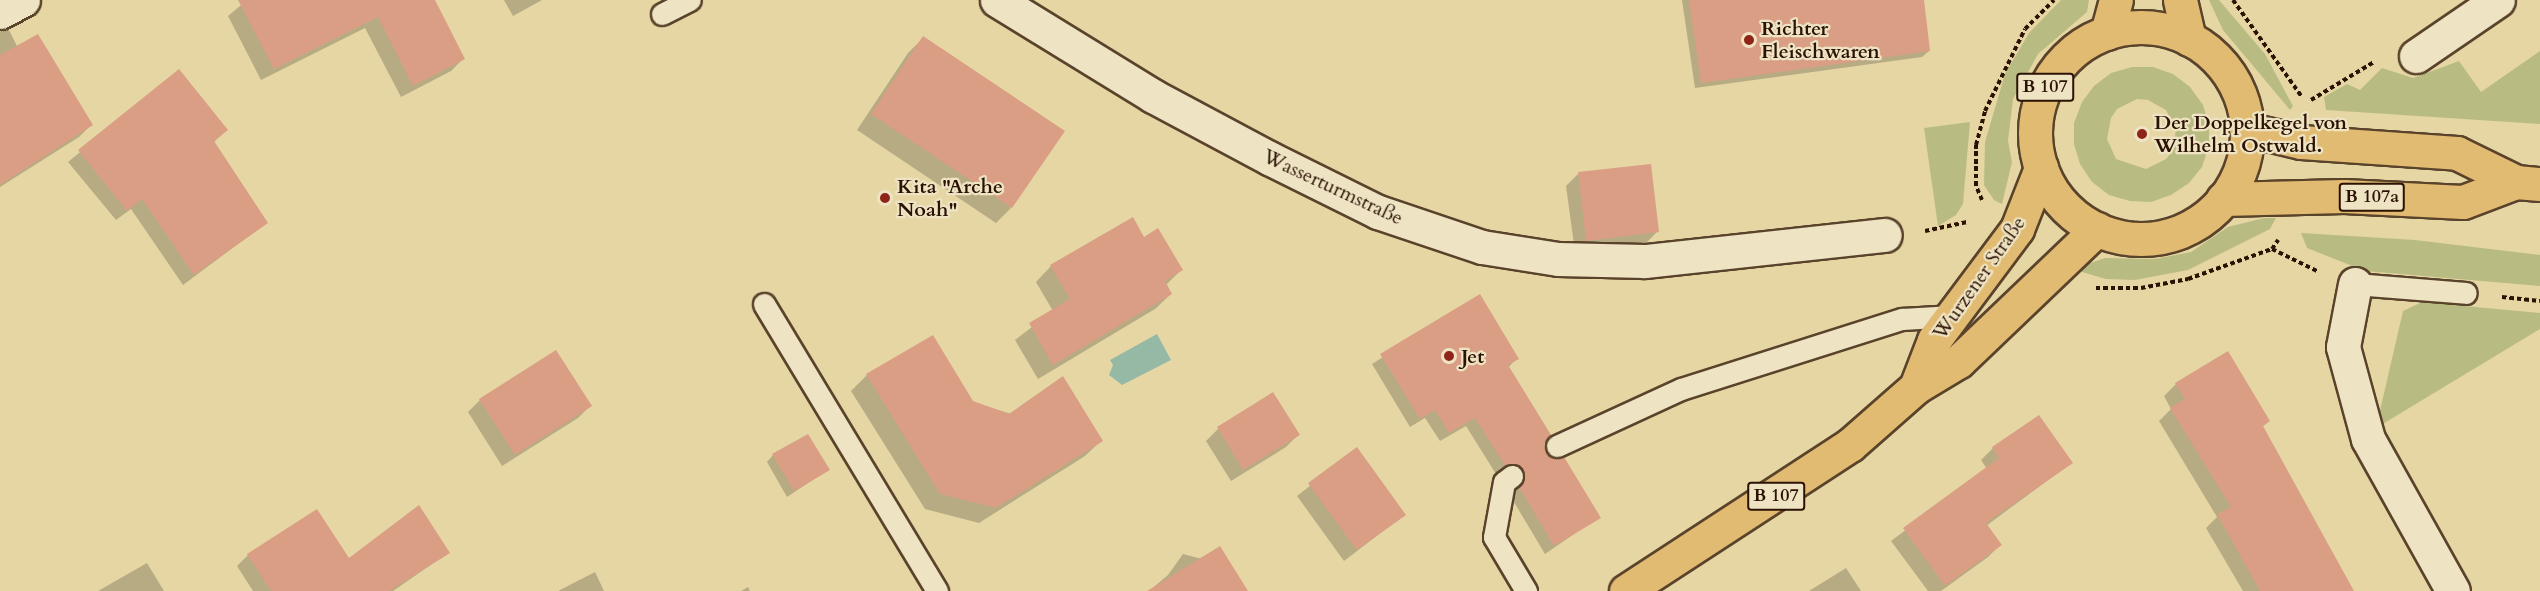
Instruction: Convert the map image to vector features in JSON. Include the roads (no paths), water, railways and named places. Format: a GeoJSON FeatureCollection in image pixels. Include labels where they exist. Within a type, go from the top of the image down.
{"type":"FeatureCollection","features":[{"type":"Feature","properties":{"kind":"main road"},"geometry":{"type":"LineString","coordinates":[[2107,33],[2116,0]]}},
{"type":"Feature","properties":{"kind":"main road"},"geometry":{"type":"LineString","coordinates":[[2180,0],[2188,39]]}},
{"type":"Feature","properties":{"kind":"main road","name":"B 107"},"geometry":{"type":"LineString","coordinates":[[2144,27],[2188,39],[2215,57],[2229,75],[2245,111],[2246,129],[2242,161],[2223,199],[2200,219],[2172,234],[2131,238],[2097,228],[2060,201],[2041,168],[2034,131],[2042,93],[2050,78],[2074,50],[2107,33],[2144,27]]}},
{"type":"Feature","properties":{"kind":"main road","name":"B 107a"},"geometry":{"type":"LineString","coordinates":[[2246,129],[2301,142],[2457,153],[2528,183]]}},
{"type":"Feature","properties":{"kind":"main road","name":"Wurzener Straße"},"geometry":{"type":"LineString","coordinates":[[1916,387],[1934,340],[2017,229],[2041,168]]}},
{"type":"Feature","properties":{"kind":"main road","name":"B 107a"},"geometry":{"type":"LineString","coordinates":[[2223,199],[2344,196],[2463,202],[2528,183]]}},
{"type":"Feature","properties":{"kind":"main road","name":"Wurzener Straße"},"geometry":{"type":"LineString","coordinates":[[1626,591],[1850,446],[1916,387],[1959,361],[2097,228]]}},
{"type":"Feature","properties":{"kind":"street"},"geometry":{"type":"LineString","coordinates":[[0,12],[23,0]]}},
{"type":"Feature","properties":{"kind":"street","name":"Wasserturmstraße"},"geometry":{"type":"LineString","coordinates":[[997,0],[1153,96],[1269,158],[1378,212],[1482,247],[1558,259],[1645,261],[1885,235]]}},
{"type":"Feature","properties":{"kind":"street"},"geometry":{"type":"LineString","coordinates":[[2416,56],[2498,0]]}},
{"type":"Feature","properties":{"kind":"street"},"geometry":{"type":"LineString","coordinates":[[2355,284],[2343,347],[2368,439],[2453,591]]}},
{"type":"Feature","properties":{"kind":"lane"},"geometry":{"type":"LineString","coordinates":[[662,14],[690,0]]}},
{"type":"Feature","properties":{"kind":"lane"},"geometry":{"type":"LineString","coordinates":[[2355,284],[2466,293]]}},
{"type":"Feature","properties":{"kind":"lane"},"geometry":{"type":"LineString","coordinates":[[764,304],[937,591]]}},
{"type":"Feature","properties":{"kind":"lane"},"geometry":{"type":"LineString","coordinates":[[1557,446],[1681,389],[1902,319],[1953,316]]}},
{"type":"Feature","properties":{"kind":"lane"},"geometry":{"type":"LineString","coordinates":[[1512,476],[1504,482],[1494,537],[1527,591]]}},
{"type":"Feature","properties":{"kind":"place","name":"Richter Fleischwaren"},"geometry":{"type":"Point","coordinates":[1749,40]}},
{"type":"Feature","properties":{"kind":"place","name":"Der Doppelkegel von Wilhelm Ostwald."},"geometry":{"type":"Point","coordinates":[2142,134]}},
{"type":"Feature","properties":{"kind":"place","name":"Kita \"Arche Noah\""},"geometry":{"type":"Point","coordinates":[885,198]}},
{"type":"Feature","properties":{"kind":"place","name":"Jet"},"geometry":{"type":"Point","coordinates":[1449,356]}}]}
